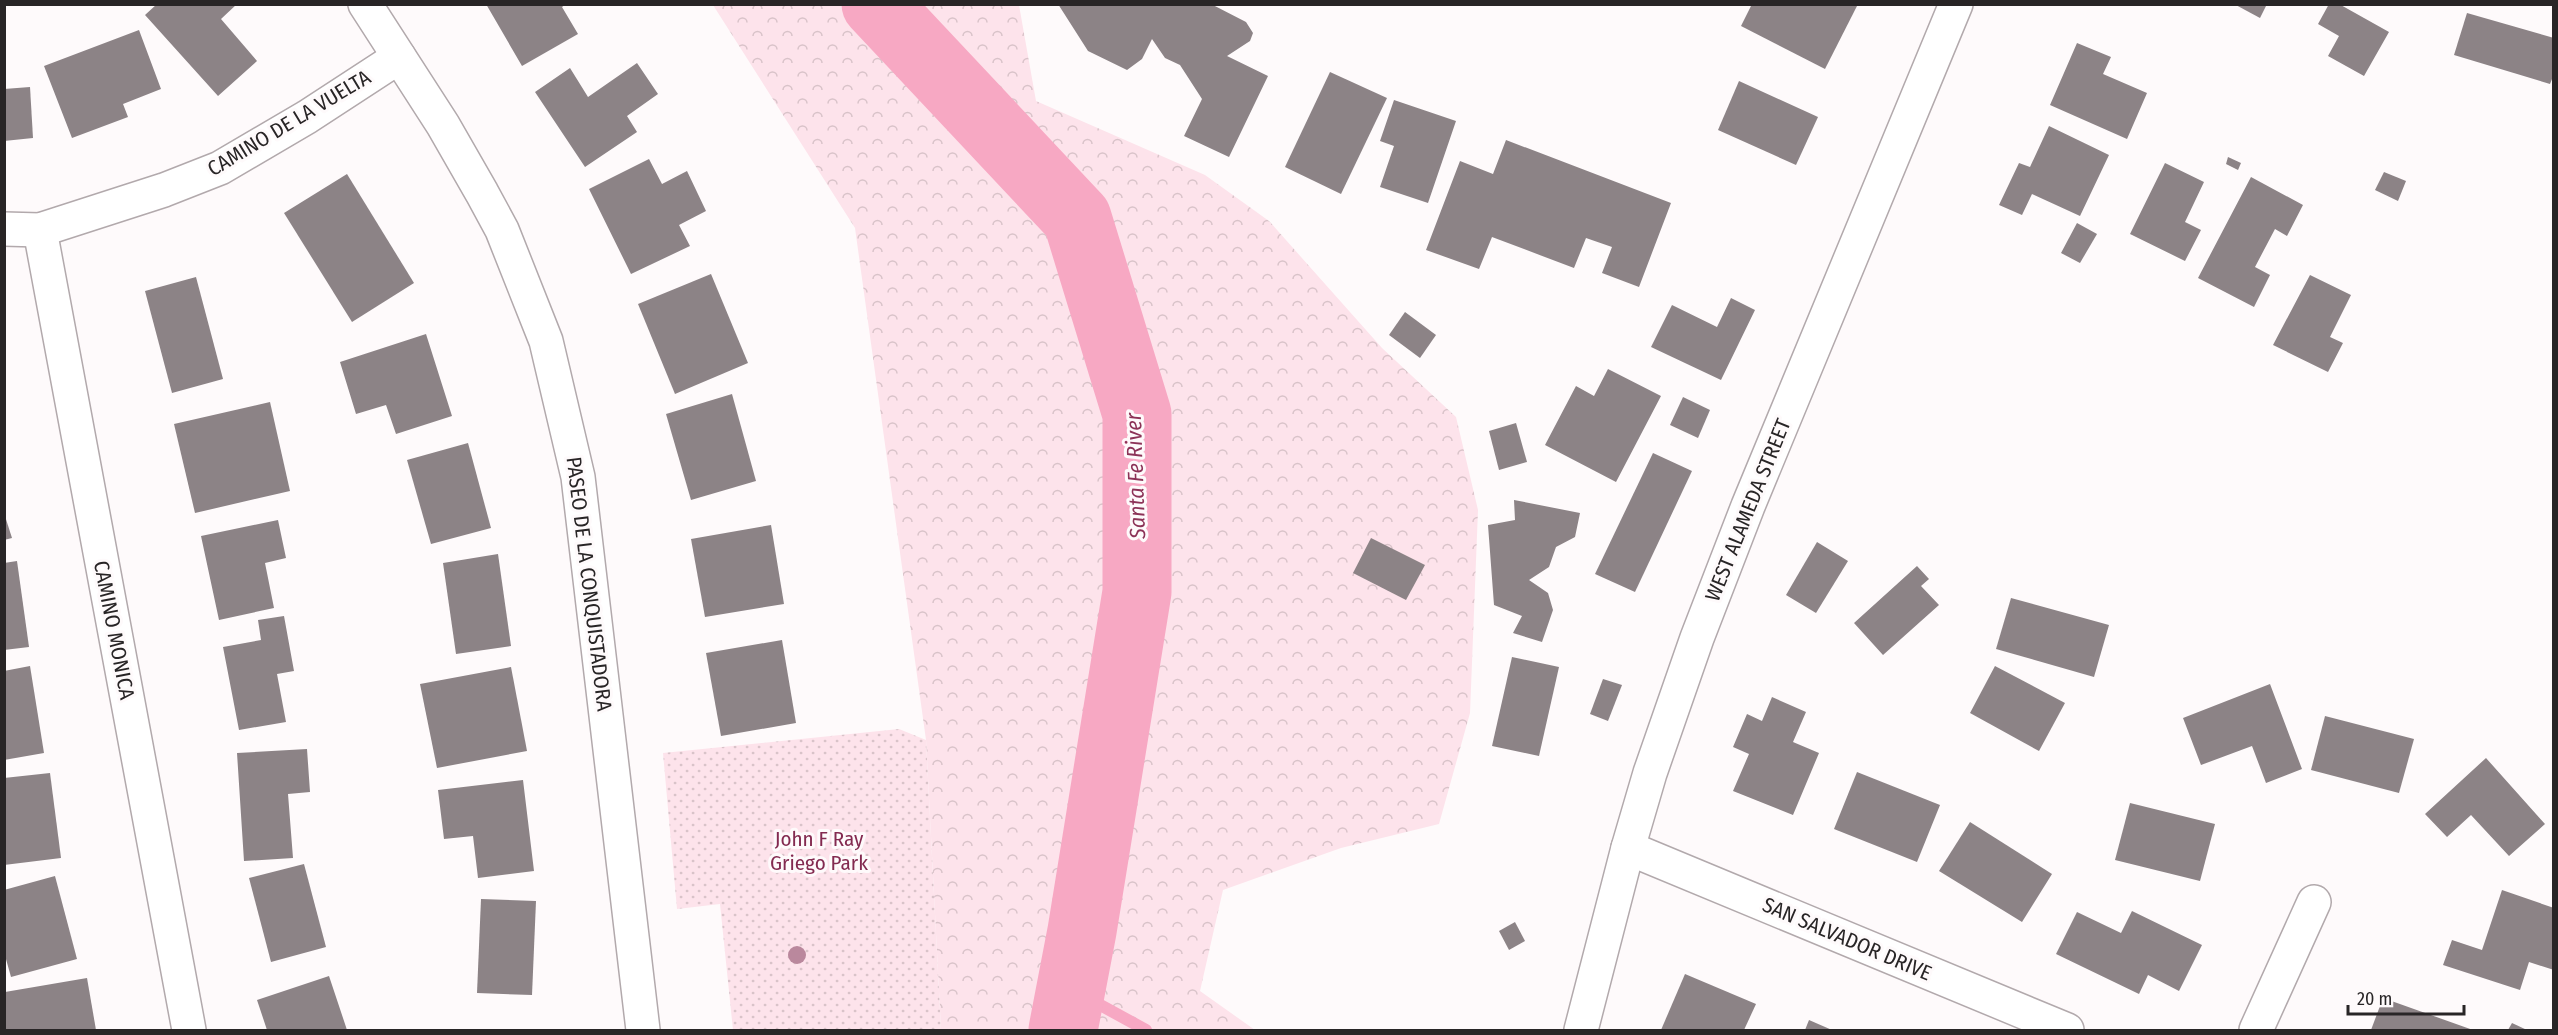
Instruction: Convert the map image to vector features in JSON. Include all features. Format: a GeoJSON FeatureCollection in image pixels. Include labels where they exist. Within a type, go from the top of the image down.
{"type":"FeatureCollection","features":[{"type":"Feature","properties":{"kind":"street","name":"PASEO DE LA CONQUISTADORA"},"geometry":{"type":"LineString","coordinates":[[365,4],[443,125],[502,230],[546,341],[578,477],[643,1030]]}},
{"type":"Feature","properties":{"kind":"street","name":"WEST ALAMEDA STREET"},"geometry":{"type":"LineString","coordinates":[[1581,1030],[1628,848],[1669,718],[1722,573],[1956,4]]}},
{"type":"Feature","properties":{"kind":"street","name":"CAMINO DE LA VUELTA"},"geometry":{"type":"LineString","coordinates":[[4,229],[40,230],[164,190],[220,168],[307,117],[399,57]]}},
{"type":"Feature","properties":{"kind":"street","name":"CAMINO MONICA"},"geometry":{"type":"LineString","coordinates":[[40,230],[189,1030]]}},
{"type":"Feature","properties":{"kind":"street","name":"SAN SALVADOR DRIVE"},"geometry":{"type":"LineString","coordinates":[[1628,848],[2067,1030]]}},
{"type":"Feature","properties":{"kind":"street"},"geometry":{"type":"LineString","coordinates":[[2256,1030],[2314,902]]}},
{"type":"Feature","properties":{"kind":"green space"},"geometry":{"type":"Polygon","coordinates":[[[713,5],[1019,5],[1036,101],[1205,175],[1269,221],[1382,348],[1456,417],[1478,510],[1470,713],[1439,824],[1341,848],[1223,890],[1200,991],[1255,1030],[941,1030],[926,740],[855,228],[713,5]]]}},
{"type":"Feature","properties":{"kind":"green space","name":"John F Ray Griego Park"},"geometry":{"type":"Polygon","coordinates":[[[899,729],[926,740],[941,1030],[733,1030],[720,904],[677,909],[663,753],[899,729]]]}},
{"type":"Feature","properties":{"kind":"building"},"geometry":{"type":"Polygon","coordinates":[[[157,4],[237,4],[221,19],[257,61],[218,96],[145,15],[157,4]]]}},
{"type":"Feature","properties":{"kind":"building"},"geometry":{"type":"Polygon","coordinates":[[[486,4],[566,4],[562,7],[578,34],[522,66],[486,4]]]}},
{"type":"Feature","properties":{"kind":"building"},"geometry":{"type":"Polygon","coordinates":[[[1058,4],[1211,4],[1246,22],[1253,33],[1250,41],[1227,56],[1268,76],[1229,157],[1184,136],[1202,99],[1180,65],[1165,58],[1152,39],[1142,59],[1127,70],[1088,51],[1058,4]]]}},
{"type":"Feature","properties":{"kind":"building"},"geometry":{"type":"Polygon","coordinates":[[[1752,4],[1858,4],[1825,69],[1741,26],[1752,4]]]}},
{"type":"Feature","properties":{"kind":"building"},"geometry":{"type":"Polygon","coordinates":[[[2234,4],[2267,4],[2260,18],[2234,4]]]}},
{"type":"Feature","properties":{"kind":"building"},"geometry":{"type":"Polygon","coordinates":[[[2329,4],[2339,4],[2389,32],[2364,76],[2328,56],[2339,36],[2318,24],[2329,4]]]}},
{"type":"Feature","properties":{"kind":"building"},"geometry":{"type":"Polygon","coordinates":[[[2467,13],[2554,38],[2554,74],[2550,84],[2454,55],[2467,13]]]}},
{"type":"Feature","properties":{"kind":"building"},"geometry":{"type":"Polygon","coordinates":[[[139,30],[161,89],[123,104],[128,117],[72,138],[44,66],[139,30]]]}},
{"type":"Feature","properties":{"kind":"building"},"geometry":{"type":"Polygon","coordinates":[[[2077,43],[2111,57],[2103,74],[2147,93],[2127,139],[2050,105],[2077,43]]]}},
{"type":"Feature","properties":{"kind":"building"},"geometry":{"type":"Polygon","coordinates":[[[637,63],[658,94],[627,116],[637,132],[585,167],[535,92],[570,68],[588,97],[637,63]]]}},
{"type":"Feature","properties":{"kind":"building"},"geometry":{"type":"Polygon","coordinates":[[[1330,72],[1387,98],[1341,194],[1285,167],[1330,72]]]}},
{"type":"Feature","properties":{"kind":"building"},"geometry":{"type":"Polygon","coordinates":[[[1739,81],[1818,117],[1796,165],[1718,130],[1739,81]]]}},
{"type":"Feature","properties":{"kind":"building"},"geometry":{"type":"Polygon","coordinates":[[[30,87],[33,138],[4,141],[4,89],[30,87]]]}},
{"type":"Feature","properties":{"kind":"building"},"geometry":{"type":"Polygon","coordinates":[[[1394,100],[1456,121],[1428,203],[1380,187],[1394,146],[1380,141],[1394,100]]]}},
{"type":"Feature","properties":{"kind":"building"},"geometry":{"type":"Polygon","coordinates":[[[2049,126],[2109,155],[2080,216],[2032,194],[2022,215],[1999,205],[2019,163],[2030,167],[2049,126]]]}},
{"type":"Feature","properties":{"kind":"building"},"geometry":{"type":"Polygon","coordinates":[[[1506,140],[1671,203],[1639,287],[1602,273],[1612,247],[1586,238],[1574,268],[1492,237],[1479,269],[1426,250],[1460,161],[1493,174],[1506,140]]]}},
{"type":"Feature","properties":{"kind":"building"},"geometry":{"type":"Polygon","coordinates":[[[2228,157],[2241,163],[2238,170],[2226,164],[2228,157]]]}},
{"type":"Feature","properties":{"kind":"building"},"geometry":{"type":"Polygon","coordinates":[[[649,159],[662,184],[687,171],[706,211],[679,225],[690,246],[631,274],[589,189],[649,159]]]}},
{"type":"Feature","properties":{"kind":"building"},"geometry":{"type":"Polygon","coordinates":[[[2165,163],[2204,182],[2185,222],[2201,230],[2185,261],[2130,234],[2165,163]]]}},
{"type":"Feature","properties":{"kind":"building"},"geometry":{"type":"Polygon","coordinates":[[[2384,172],[2406,181],[2398,201],[2375,190],[2384,172]]]}},
{"type":"Feature","properties":{"kind":"building"},"geometry":{"type":"Polygon","coordinates":[[[347,174],[414,283],[352,322],[284,213],[347,174]]]}},
{"type":"Feature","properties":{"kind":"building"},"geometry":{"type":"Polygon","coordinates":[[[2251,177],[2303,205],[2287,236],[2275,229],[2255,267],[2270,275],[2254,307],[2198,278],[2251,177]]]}},
{"type":"Feature","properties":{"kind":"building"},"geometry":{"type":"Polygon","coordinates":[[[2077,223],[2097,234],[2080,263],[2061,253],[2077,223]]]}},
{"type":"Feature","properties":{"kind":"building"},"geometry":{"type":"Polygon","coordinates":[[[711,274],[748,363],[675,394],[638,304],[711,274]]]}},
{"type":"Feature","properties":{"kind":"building"},"geometry":{"type":"Polygon","coordinates":[[[2310,275],[2351,295],[2330,337],[2343,343],[2328,372],[2273,345],[2310,275]]]}},
{"type":"Feature","properties":{"kind":"building"},"geometry":{"type":"Polygon","coordinates":[[[196,277],[223,379],[172,393],[145,291],[196,277]]]}},
{"type":"Feature","properties":{"kind":"building"},"geometry":{"type":"Polygon","coordinates":[[[1731,298],[1755,310],[1721,380],[1651,347],[1672,305],[1717,327],[1731,298]]]}},
{"type":"Feature","properties":{"kind":"building"},"geometry":{"type":"Polygon","coordinates":[[[1405,312],[1436,335],[1420,358],[1389,335],[1405,312]]]}},
{"type":"Feature","properties":{"kind":"building"},"geometry":{"type":"Polygon","coordinates":[[[426,334],[452,416],[396,434],[386,405],[356,414],[340,362],[426,334]]]}},
{"type":"Feature","properties":{"kind":"building"},"geometry":{"type":"Polygon","coordinates":[[[1608,369],[1661,396],[1616,482],[1545,445],[1576,386],[1594,396],[1608,369]]]}},
{"type":"Feature","properties":{"kind":"building"},"geometry":{"type":"Polygon","coordinates":[[[732,394],[756,481],[691,500],[666,414],[732,394]]]}},
{"type":"Feature","properties":{"kind":"building"},"geometry":{"type":"Polygon","coordinates":[[[1683,397],[1710,410],[1698,438],[1670,425],[1683,397]]]}},
{"type":"Feature","properties":{"kind":"building"},"geometry":{"type":"Polygon","coordinates":[[[270,402],[290,491],[195,513],[174,424],[270,402]]]}},
{"type":"Feature","properties":{"kind":"building"},"geometry":{"type":"Polygon","coordinates":[[[1516,423],[1527,462],[1499,470],[1489,431],[1516,423]]]}},
{"type":"Feature","properties":{"kind":"building"},"geometry":{"type":"Polygon","coordinates":[[[468,443],[491,528],[431,544],[407,460],[468,443]]]}},
{"type":"Feature","properties":{"kind":"building"},"geometry":{"type":"Polygon","coordinates":[[[1653,453],[1692,471],[1635,592],[1595,574],[1653,453]]]}},
{"type":"Feature","properties":{"kind":"building"},"geometry":{"type":"Polygon","coordinates":[[[1514,500],[1580,513],[1575,537],[1556,547],[1549,567],[1529,580],[1548,593],[1553,610],[1542,642],[1513,633],[1522,616],[1494,605],[1488,525],[1515,520],[1514,500]]]}},
{"type":"Feature","properties":{"kind":"building"},"geometry":{"type":"Polygon","coordinates":[[[4,513],[12,538],[4,540],[4,513]]]}},
{"type":"Feature","properties":{"kind":"building"},"geometry":{"type":"Polygon","coordinates":[[[278,520],[286,558],[265,563],[274,608],[219,620],[201,536],[278,520]]]}},
{"type":"Feature","properties":{"kind":"building"},"geometry":{"type":"Polygon","coordinates":[[[771,525],[784,604],[705,617],[691,539],[771,525]]]}},
{"type":"Feature","properties":{"kind":"building"},"geometry":{"type":"Polygon","coordinates":[[[1371,538],[1425,565],[1406,600],[1353,573],[1371,538]]]}},
{"type":"Feature","properties":{"kind":"building"},"geometry":{"type":"Polygon","coordinates":[[[1817,542],[1848,561],[1816,613],[1786,595],[1817,542]]]}},
{"type":"Feature","properties":{"kind":"building"},"geometry":{"type":"Polygon","coordinates":[[[498,554],[511,646],[456,654],[443,563],[498,554]]]}},
{"type":"Feature","properties":{"kind":"building"},"geometry":{"type":"Polygon","coordinates":[[[17,561],[29,647],[4,650],[4,563],[17,561]]]}},
{"type":"Feature","properties":{"kind":"building"},"geometry":{"type":"Polygon","coordinates":[[[1917,566],[1929,579],[1921,586],[1939,605],[1883,655],[1854,623],[1917,566]]]}},
{"type":"Feature","properties":{"kind":"building"},"geometry":{"type":"Polygon","coordinates":[[[2011,598],[2109,625],[2094,677],[1996,649],[2011,598]]]}},
{"type":"Feature","properties":{"kind":"building"},"geometry":{"type":"Polygon","coordinates":[[[284,616],[294,671],[277,674],[286,722],[239,730],[223,647],[261,640],[258,620],[284,616]]]}},
{"type":"Feature","properties":{"kind":"building"},"geometry":{"type":"Polygon","coordinates":[[[782,640],[796,723],[721,736],[706,653],[782,640]]]}},
{"type":"Feature","properties":{"kind":"building"},"geometry":{"type":"Polygon","coordinates":[[[1512,657],[1559,667],[1539,756],[1492,746],[1512,657]]]}},
{"type":"Feature","properties":{"kind":"building"},"geometry":{"type":"Polygon","coordinates":[[[30,666],[44,753],[4,760],[4,671],[30,666]]]}},
{"type":"Feature","properties":{"kind":"building"},"geometry":{"type":"Polygon","coordinates":[[[1995,666],[2065,703],[2039,751],[1970,713],[1995,666]]]}},
{"type":"Feature","properties":{"kind":"building"},"geometry":{"type":"Polygon","coordinates":[[[511,667],[527,751],[437,768],[420,684],[511,667]]]}},
{"type":"Feature","properties":{"kind":"building"},"geometry":{"type":"Polygon","coordinates":[[[1603,679],[1622,685],[1608,721],[1590,714],[1603,679]]]}},
{"type":"Feature","properties":{"kind":"building"},"geometry":{"type":"Polygon","coordinates":[[[2270,684],[2302,769],[2266,783],[2252,746],[2201,765],[2183,718],[2270,684]]]}},
{"type":"Feature","properties":{"kind":"building"},"geometry":{"type":"Polygon","coordinates":[[[1772,697],[1806,712],[1793,742],[1819,753],[1793,815],[1733,791],[1749,754],[1733,747],[1747,714],[1762,721],[1772,697]]]}},
{"type":"Feature","properties":{"kind":"building"},"geometry":{"type":"Polygon","coordinates":[[[2325,716],[2414,739],[2399,793],[2311,770],[2325,716]]]}},
{"type":"Feature","properties":{"kind":"building"},"geometry":{"type":"Polygon","coordinates":[[[307,749],[310,792],[288,794],[293,858],[244,861],[237,753],[307,749]]]}},
{"type":"Feature","properties":{"kind":"building"},"geometry":{"type":"Polygon","coordinates":[[[2486,758],[2545,824],[2509,856],[2471,815],[2447,837],[2425,814],[2486,758]]]}},
{"type":"Feature","properties":{"kind":"building"},"geometry":{"type":"Polygon","coordinates":[[[1857,772],[1940,805],[1917,862],[1834,829],[1857,772]]]}},
{"type":"Feature","properties":{"kind":"building"},"geometry":{"type":"Polygon","coordinates":[[[50,773],[61,858],[4,865],[4,778],[50,773]]]}},
{"type":"Feature","properties":{"kind":"building"},"geometry":{"type":"Polygon","coordinates":[[[523,780],[534,871],[478,878],[473,836],[444,839],[438,790],[523,780]]]}},
{"type":"Feature","properties":{"kind":"building"},"geometry":{"type":"Polygon","coordinates":[[[2130,803],[2215,824],[2200,881],[2115,860],[2130,803]]]}},
{"type":"Feature","properties":{"kind":"building"},"geometry":{"type":"Polygon","coordinates":[[[1970,822],[2052,874],[2022,922],[1939,871],[1970,822]]]}},
{"type":"Feature","properties":{"kind":"building"},"geometry":{"type":"Polygon","coordinates":[[[304,864],[326,947],[271,962],[249,878],[304,864]]]}},
{"type":"Feature","properties":{"kind":"building"},"geometry":{"type":"Polygon","coordinates":[[[55,876],[77,959],[11,977],[4,952],[4,890],[55,876]]]}},
{"type":"Feature","properties":{"kind":"building"},"geometry":{"type":"Polygon","coordinates":[[[2502,890],[2554,908],[2554,970],[2529,962],[2520,990],[2443,965],[2452,940],[2482,950],[2502,890]]]}},
{"type":"Feature","properties":{"kind":"building"},"geometry":{"type":"Polygon","coordinates":[[[481,899],[536,901],[532,995],[477,993],[481,899]]]}},
{"type":"Feature","properties":{"kind":"building"},"geometry":{"type":"Polygon","coordinates":[[[2132,911],[2202,945],[2179,991],[2148,975],[2139,994],[2056,954],[2077,912],[2121,933],[2132,911]]]}},
{"type":"Feature","properties":{"kind":"building"},"geometry":{"type":"Polygon","coordinates":[[[1515,922],[1525,941],[1509,950],[1499,931],[1515,922]]]}},
{"type":"Feature","properties":{"kind":"building"},"geometry":{"type":"Polygon","coordinates":[[[1685,974],[1756,1004],[1744,1030],[1661,1030],[1685,974]]]}},
{"type":"Feature","properties":{"kind":"building"},"geometry":{"type":"Polygon","coordinates":[[[329,976],[347,1030],[267,1030],[257,1000],[329,976]]]}},
{"type":"Feature","properties":{"kind":"building"},"geometry":{"type":"Polygon","coordinates":[[[87,978],[96,1030],[5,1030],[5,992],[87,978]]]}},
{"type":"Feature","properties":{"kind":"building"},"geometry":{"type":"Polygon","coordinates":[[[2383,998],[2473,1030],[2371,1030],[2383,998]]]}},
{"type":"Feature","properties":{"kind":"building"},"geometry":{"type":"Polygon","coordinates":[[[1809,1020],[1832,1030],[1805,1030],[1809,1020]]]}},
{"type":"Feature","properties":{"kind":"building"},"geometry":{"type":"Polygon","coordinates":[[[2512,1023],[2527,1030],[2508,1030],[2512,1023]]]}},
{"type":"Feature","properties":{"kind":"waterway","name":"Santa Fe River"},"geometry":{"type":"LineString","coordinates":[[876,4],[1077,218],[1137,414],[1137,592],[1082,931],[1063,1030]]}},
{"type":"Feature","properties":{"kind":"waterway"},"geometry":{"type":"LineString","coordinates":[[1071,989],[1146,1030]]}}]}
